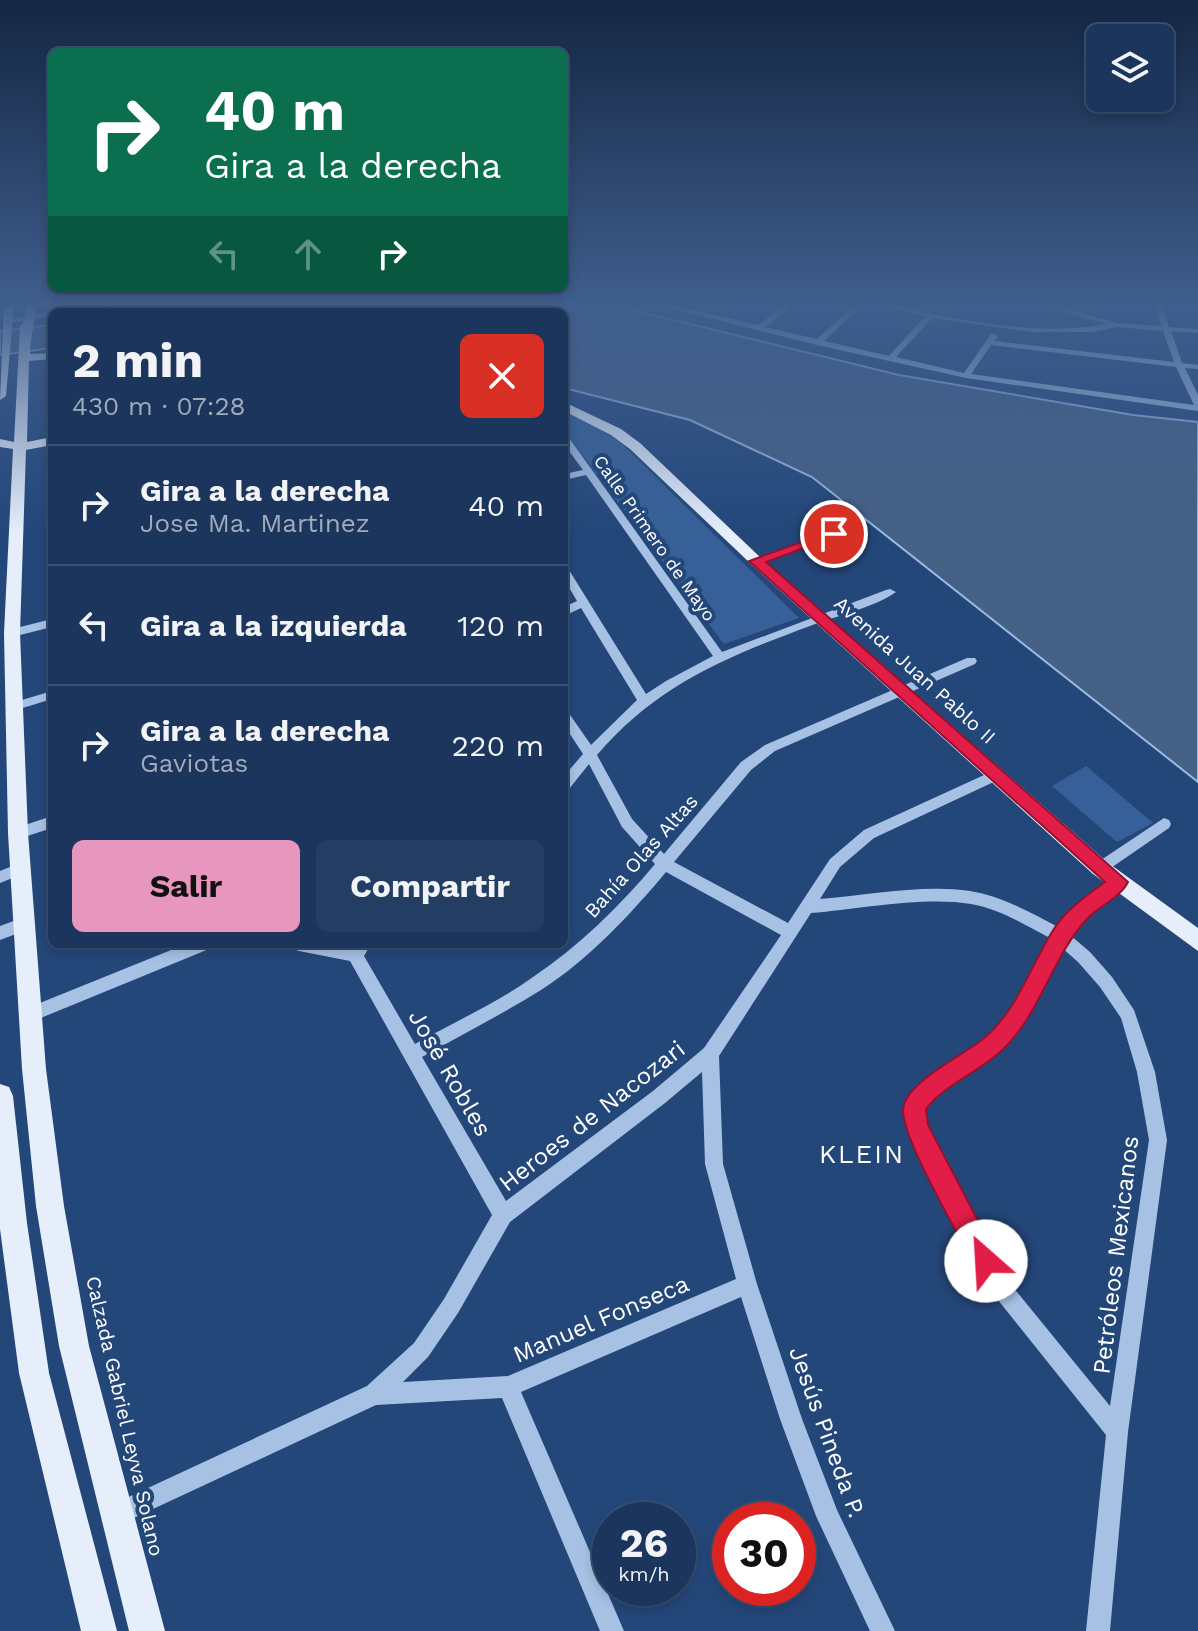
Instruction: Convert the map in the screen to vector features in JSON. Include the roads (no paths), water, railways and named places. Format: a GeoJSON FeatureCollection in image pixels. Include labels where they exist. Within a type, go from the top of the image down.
{"type":"FeatureCollection","features":[{"type":"Feature","properties":{"kind":"main road","name":"Calzada Gabriel Leyva Solano"},"geometry":{"type":"LineString","coordinates":[[21,381],[10,445],[18,833],[10,873],[27,923],[31,1014],[50,1206],[74,1346],[147,1631]]}},
{"type":"Feature","properties":{"kind":"main road","name":"Avenida Juan Pablo II"},"geometry":{"type":"LineString","coordinates":[[568,408],[616,432],[635,446],[756,561],[1100,868],[1198,941]]}},
{"type":"Feature","properties":{"kind":"main road"},"geometry":{"type":"LineString","coordinates":[[10,445],[48,441]]}},
{"type":"Feature","properties":{"kind":"main road"},"geometry":{"type":"LineString","coordinates":[[0,1096],[11,1209],[34,1373],[99,1631]]}},
{"type":"Feature","properties":{"kind":"street"},"geometry":{"type":"LineString","coordinates":[[1006,381],[1198,406]]}},
{"type":"Feature","properties":{"kind":"street"},"geometry":{"type":"LineString","coordinates":[[1186,381],[1198,406]]}},
{"type":"Feature","properties":{"kind":"street","name":"Calle Primero de Mayo"},"geometry":{"type":"LineString","coordinates":[[568,443],[720,658]]}},
{"type":"Feature","properties":{"kind":"street"},"geometry":{"type":"LineString","coordinates":[[568,476],[588,472]]}},
{"type":"Feature","properties":{"kind":"street"},"geometry":{"type":"LineString","coordinates":[[756,561],[834,534]]}},
{"type":"Feature","properties":{"kind":"street"},"geometry":{"type":"LineString","coordinates":[[568,577],[644,701]]}},
{"type":"Feature","properties":{"kind":"street"},"geometry":{"type":"LineString","coordinates":[[568,780],[589,752],[644,701],[691,671],[890,592]]}},
{"type":"Feature","properties":{"kind":"street"},"geometry":{"type":"LineString","coordinates":[[568,610],[583,602]]}},
{"type":"Feature","properties":{"kind":"street"},"geometry":{"type":"LineString","coordinates":[[12,633],[48,624]]}},
{"type":"Feature","properties":{"kind":"street","name":"Bahía Olas Altas"},"geometry":{"type":"LineString","coordinates":[[412,1054],[537,984],[604,928],[664,864],[746,766],[770,748],[971,661]]}},
{"type":"Feature","properties":{"kind":"street"},"geometry":{"type":"LineString","coordinates":[[16,706],[48,696]]}},
{"type":"Feature","properties":{"kind":"street"},"geometry":{"type":"LineString","coordinates":[[568,721],[589,752],[627,823],[664,864],[790,932]]}},
{"type":"Feature","properties":{"kind":"street","name":"Heroes de Nacozari"},"geometry":{"type":"LineString","coordinates":[[115,1515],[375,1394],[421,1350],[451,1306],[503,1215],[659,1097],[710,1054],[835,863],[869,834],[995,775]]}},
{"type":"Feature","properties":{"kind":"street"},"geometry":{"type":"LineString","coordinates":[[18,833],[48,823]]}},
{"type":"Feature","properties":{"kind":"street"},"geometry":{"type":"LineString","coordinates":[[1100,868],[1164,824]]}},
{"type":"Feature","properties":{"kind":"street"},"geometry":{"type":"LineString","coordinates":[[1117,1432],[997,1283],[914,1119],[914,1108],[920,1097],[992,1045],[1012,1023],[1036,987],[1060,936],[1083,910],[1118,882]]}},
{"type":"Feature","properties":{"kind":"street","name":"Petróleos Mexicanos"},"geometry":{"type":"LineString","coordinates":[[806,907],[941,895],[973,898],[1016,912],[1060,936],[1106,982],[1128,1015],[1146,1072],[1158,1140],[1117,1432],[1098,1631]]}},
{"type":"Feature","properties":{"kind":"street"},"geometry":{"type":"LineString","coordinates":[[0,933],[27,923]]}},
{"type":"Feature","properties":{"kind":"street"},"geometry":{"type":"LineString","coordinates":[[31,1014],[182,948]]}},
{"type":"Feature","properties":{"kind":"street","name":"José Robles"},"geometry":{"type":"LineString","coordinates":[[359,949],[412,1054],[503,1215]]}},
{"type":"Feature","properties":{"kind":"street","name":"Jesús Pineda P."},"geometry":{"type":"LineString","coordinates":[[710,1054],[714,1164],[747,1284],[791,1419],[818,1489],[883,1631]]}},
{"type":"Feature","properties":{"kind":"street","name":"Manuel Fonseca"},"geometry":{"type":"LineString","coordinates":[[375,1394],[508,1387],[747,1284]]}},
{"type":"Feature","properties":{"kind":"street"},"geometry":{"type":"LineString","coordinates":[[508,1387],[612,1631]]}},
{"type":"Feature","properties":{"kind":"district","name":"KLEIN"},"geometry":{"type":"Point","coordinates":[862,1154]}}]}
